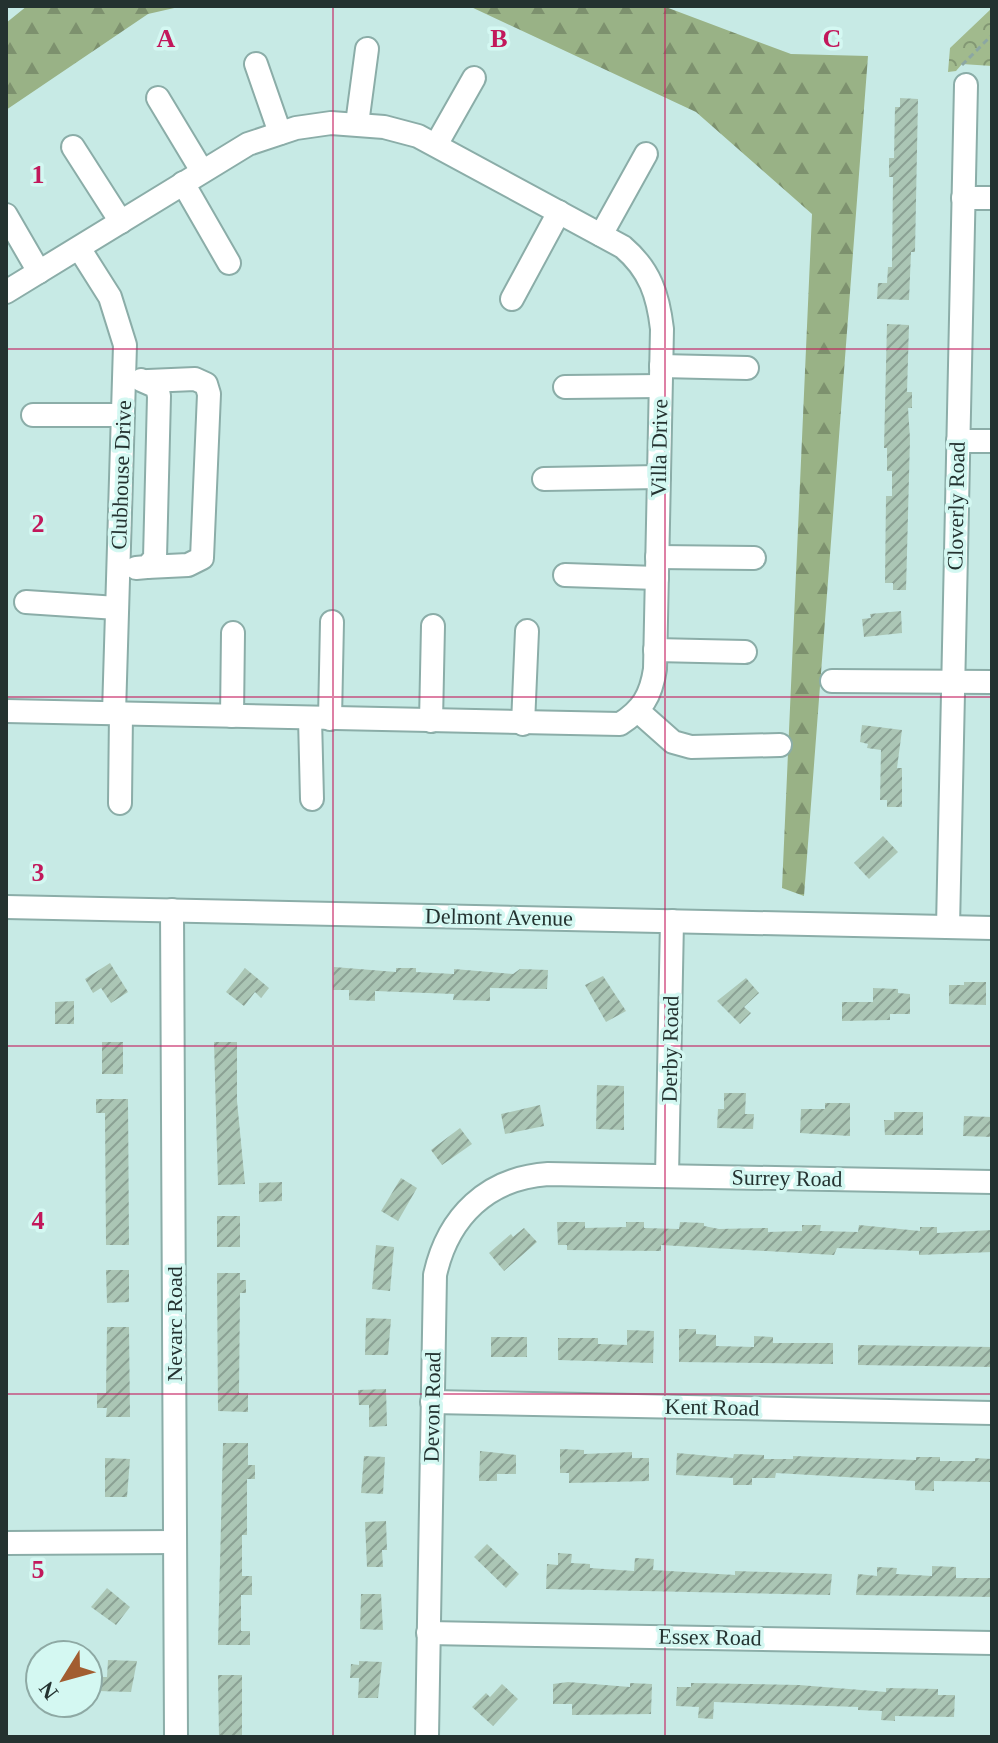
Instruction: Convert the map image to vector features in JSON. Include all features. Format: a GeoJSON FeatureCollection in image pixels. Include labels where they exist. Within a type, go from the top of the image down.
{"type":"FeatureCollection","features":[{"type":"Feature","properties":{"kind":"street"},"geometry":{"type":"LineString","coordinates":[[357,124],[367,49]]}},
{"type":"Feature","properties":{"kind":"street"},"geometry":{"type":"LineString","coordinates":[[256,64],[280,133]]}},
{"type":"Feature","properties":{"kind":"street"},"geometry":{"type":"LineString","coordinates":[[436,145],[474,78]]}},
{"type":"Feature","properties":{"kind":"street","name":"Cloverly Road"},"geometry":{"type":"LineString","coordinates":[[948,927],[966,85]]}},
{"type":"Feature","properties":{"kind":"street"},"geometry":{"type":"LineString","coordinates":[[158,98],[202,171]]}},
{"type":"Feature","properties":{"kind":"street","name":"Villa Drive"},"geometry":{"type":"LineString","coordinates":[[6,292],[248,144],[280,133],[331,123],[357,124],[418,136],[601,235],[637,258],[652,282],[662,329],[655,650],[652,690],[638,711]]}},
{"type":"Feature","properties":{"kind":"street"},"geometry":{"type":"LineString","coordinates":[[73,147],[121,222]]}},
{"type":"Feature","properties":{"kind":"street"},"geometry":{"type":"LineString","coordinates":[[601,235],[646,154]]}},
{"type":"Feature","properties":{"kind":"street"},"geometry":{"type":"LineString","coordinates":[[183,183],[229,263]]}},
{"type":"Feature","properties":{"kind":"street"},"geometry":{"type":"LineString","coordinates":[[963,198],[992,198]]}},
{"type":"Feature","properties":{"kind":"street"},"geometry":{"type":"LineString","coordinates":[[512,299],[559,212]]}},
{"type":"Feature","properties":{"kind":"street"},"geometry":{"type":"LineString","coordinates":[[6,215],[39,272]]}},
{"type":"Feature","properties":{"kind":"street","name":"Clubhouse Drive"},"geometry":{"type":"LineString","coordinates":[[79,248],[119,316],[125,345],[117,608],[120,803]]}},
{"type":"Feature","properties":{"kind":"street"},"geometry":{"type":"LineString","coordinates":[[565,387],[747,368]]}},
{"type":"Feature","properties":{"kind":"street"},"geometry":{"type":"LineString","coordinates":[[118,568],[188,565],[202,558],[209,394],[206,384],[195,379],[148,381],[124,378]]}},
{"type":"Feature","properties":{"kind":"street"},"geometry":{"type":"LineString","coordinates":[[147,567],[155,558],[159,396],[157,387],[148,381]]}},
{"type":"Feature","properties":{"kind":"street"},"geometry":{"type":"LineString","coordinates":[[33,415],[123,415]]}},
{"type":"Feature","properties":{"kind":"street"},"geometry":{"type":"LineString","coordinates":[[958,441],[992,441]]}},
{"type":"Feature","properties":{"kind":"street"},"geometry":{"type":"LineString","coordinates":[[544,479],[659,477]]}},
{"type":"Feature","properties":{"kind":"street"},"geometry":{"type":"LineString","coordinates":[[565,575],[754,558]]}},
{"type":"Feature","properties":{"kind":"street"},"geometry":{"type":"LineString","coordinates":[[26,602],[117,608]]}},
{"type":"Feature","properties":{"kind":"street"},"geometry":{"type":"LineString","coordinates":[[312,799],[332,622]]}},
{"type":"Feature","properties":{"kind":"street"},"geometry":{"type":"LineString","coordinates":[[431,721],[433,626]]}},
{"type":"Feature","properties":{"kind":"street"},"geometry":{"type":"LineString","coordinates":[[523,724],[527,631]]}},
{"type":"Feature","properties":{"kind":"street"},"geometry":{"type":"LineString","coordinates":[[232,716],[233,633]]}},
{"type":"Feature","properties":{"kind":"street"},"geometry":{"type":"LineString","coordinates":[[655,650],[745,652]]}},
{"type":"Feature","properties":{"kind":"street"},"geometry":{"type":"LineString","coordinates":[[832,681],[992,682]]}},
{"type":"Feature","properties":{"kind":"street"},"geometry":{"type":"LineString","coordinates":[[6,711],[523,724],[620,724],[638,711],[673,742],[691,747],[780,745]]}},
{"type":"Feature","properties":{"kind":"street","name":"Delmont Avenue"},"geometry":{"type":"LineString","coordinates":[[6,907],[992,928]]}},
{"type":"Feature","properties":{"kind":"street","name":"Nevarc Road"},"geometry":{"type":"LineString","coordinates":[[172,910],[176,1737]]}},
{"type":"Feature","properties":{"kind":"street","name":"Derby Road"},"geometry":{"type":"LineString","coordinates":[[667,1176],[672,921]]}},
{"type":"Feature","properties":{"kind":"street","name":"Surrey Road"},"geometry":{"type":"LineString","coordinates":[[581,1174],[992,1182]]}},
{"type":"Feature","properties":{"kind":"street","name":"Devon Road"},"geometry":{"type":"LineString","coordinates":[[427,1737],[435,1275],[450,1231],[475,1201],[511,1180],[533,1175],[581,1174]]}},
{"type":"Feature","properties":{"kind":"street","name":"Kent Road"},"geometry":{"type":"LineString","coordinates":[[432,1402],[992,1413]]}},
{"type":"Feature","properties":{"kind":"street"},"geometry":{"type":"LineString","coordinates":[[6,1543],[175,1542]]}},
{"type":"Feature","properties":{"kind":"street","name":"Essex Road"},"geometry":{"type":"LineString","coordinates":[[428,1633],[992,1643]]}},
{"type":"Feature","properties":{"kind":"path"},"geometry":{"type":"LineString","coordinates":[[966,85],[962,63],[992,35]]}},
{"type":"Feature","properties":{"kind":"green space"},"geometry":{"type":"Polygon","coordinates":[[[27,6],[183,6],[148,14],[6,110],[6,23],[27,6]]]}},
{"type":"Feature","properties":{"kind":"green space"},"geometry":{"type":"Polygon","coordinates":[[[469,6],[663,6],[791,54],[868,56],[804,896],[782,888],[812,214],[696,112],[469,6]]]}},
{"type":"Feature","properties":{"kind":"green space"},"geometry":{"type":"Polygon","coordinates":[[[992,8],[992,66],[962,64],[956,71],[948,72],[950,48],[992,8]]]}},
{"type":"Feature","properties":{"kind":"building"},"geometry":{"type":"Polygon","coordinates":[[[900,98],[918,99],[915,252],[911,252],[909,300],[877,299],[878,283],[887,283],[888,267],[892,267],[893,177],[889,177],[889,158],[894,158],[895,107],[900,107],[900,98]]]}},
{"type":"Feature","properties":{"kind":"building"},"geometry":{"type":"Polygon","coordinates":[[[887,324],[909,325],[907,392],[912,392],[912,408],[908,408],[906,590],[893,590],[893,583],[885,583],[886,496],[892,496],[892,471],[887,471],[887,448],[884,448],[887,324]]]}},
{"type":"Feature","properties":{"kind":"building"},"geometry":{"type":"Polygon","coordinates":[[[901,611],[902,633],[864,637],[862,619],[871,618],[870,614],[901,611]]]}},
{"type":"Feature","properties":{"kind":"building"},"geometry":{"type":"Polygon","coordinates":[[[862,725],[902,730],[897,768],[902,768],[902,807],[887,807],[887,800],[880,800],[881,750],[867,748],[868,744],[860,742],[862,725]]]}},
{"type":"Feature","properties":{"kind":"building"},"geometry":{"type":"Polygon","coordinates":[[[883,836],[898,852],[869,879],[854,863],[883,836]]]}},
{"type":"Feature","properties":{"kind":"building"},"geometry":{"type":"Polygon","coordinates":[[[110,963],[128,992],[111,1003],[101,988],[93,993],[85,979],[110,963]]]}},
{"type":"Feature","properties":{"kind":"building"},"geometry":{"type":"Polygon","coordinates":[[[334,967],[396,972],[396,968],[416,968],[416,972],[454,974],[454,969],[513,974],[520,969],[548,970],[547,989],[490,988],[490,1001],[453,1000],[454,994],[375,991],[375,1001],[349,1000],[349,990],[333,990],[334,967]]]}},
{"type":"Feature","properties":{"kind":"building"},"geometry":{"type":"Polygon","coordinates":[[[245,968],[269,988],[261,998],[255,992],[244,1006],[226,992],[245,968]]]}},
{"type":"Feature","properties":{"kind":"building"},"geometry":{"type":"Polygon","coordinates":[[[603,976],[626,1011],[606,1022],[585,985],[603,976]]]}},
{"type":"Feature","properties":{"kind":"building"},"geometry":{"type":"Polygon","coordinates":[[[746,978],[759,993],[744,1007],[751,1013],[740,1024],[717,1001],[746,978]]]}},
{"type":"Feature","properties":{"kind":"building"},"geometry":{"type":"Polygon","coordinates":[[[964,982],[986,982],[986,1005],[949,1004],[949,985],[964,985],[964,982]]]}},
{"type":"Feature","properties":{"kind":"building"},"geometry":{"type":"Polygon","coordinates":[[[873,988],[898,989],[898,993],[910,994],[910,1014],[890,1014],[890,1020],[842,1021],[842,1002],[873,1002],[873,988]]]}},
{"type":"Feature","properties":{"kind":"building"},"geometry":{"type":"Polygon","coordinates":[[[74,1001],[74,1024],[55,1024],[55,1002],[74,1001]]]}},
{"type":"Feature","properties":{"kind":"building"},"geometry":{"type":"Polygon","coordinates":[[[102,1042],[123,1042],[123,1074],[102,1074],[102,1042]]]}},
{"type":"Feature","properties":{"kind":"building"},"geometry":{"type":"Polygon","coordinates":[[[214,1042],[237,1042],[237,1101],[245,1184],[218,1185],[214,1042]]]}},
{"type":"Feature","properties":{"kind":"building"},"geometry":{"type":"Polygon","coordinates":[[[597,1085],[624,1086],[624,1130],[596,1129],[597,1085]]]}},
{"type":"Feature","properties":{"kind":"building"},"geometry":{"type":"Polygon","coordinates":[[[724,1093],[746,1093],[745,1114],[754,1114],[753,1129],[717,1128],[718,1109],[724,1109],[724,1093]]]}},
{"type":"Feature","properties":{"kind":"building"},"geometry":{"type":"Polygon","coordinates":[[[96,1099],[128,1099],[129,1245],[106,1245],[105,1113],[96,1113],[96,1099]]]}},
{"type":"Feature","properties":{"kind":"building"},"geometry":{"type":"Polygon","coordinates":[[[825,1103],[850,1103],[850,1136],[800,1133],[801,1109],[825,1109],[825,1103]]]}},
{"type":"Feature","properties":{"kind":"building"},"geometry":{"type":"Polygon","coordinates":[[[540,1105],[544,1126],[505,1134],[501,1114],[540,1105]]]}},
{"type":"Feature","properties":{"kind":"building"},"geometry":{"type":"Polygon","coordinates":[[[894,1112],[923,1112],[923,1135],[885,1135],[884,1120],[894,1120],[894,1112]]]}},
{"type":"Feature","properties":{"kind":"building"},"geometry":{"type":"Polygon","coordinates":[[[964,1116],[992,1117],[992,1137],[963,1136],[964,1116]]]}},
{"type":"Feature","properties":{"kind":"building"},"geometry":{"type":"Polygon","coordinates":[[[460,1128],[472,1144],[442,1165],[431,1150],[460,1128]]]}},
{"type":"Feature","properties":{"kind":"building"},"geometry":{"type":"Polygon","coordinates":[[[401,1178],[417,1188],[398,1221],[381,1211],[401,1178]]]}},
{"type":"Feature","properties":{"kind":"building"},"geometry":{"type":"Polygon","coordinates":[[[282,1182],[282,1201],[259,1202],[259,1183],[282,1182]]]}},
{"type":"Feature","properties":{"kind":"building"},"geometry":{"type":"Polygon","coordinates":[[[217,1216],[240,1216],[240,1247],[217,1247],[217,1216]]]}},
{"type":"Feature","properties":{"kind":"building"},"geometry":{"type":"Polygon","coordinates":[[[557,1222],[585,1222],[585,1228],[626,1227],[626,1222],[644,1222],[644,1228],[679,1229],[680,1222],[704,1223],[704,1226],[719,1229],[768,1228],[768,1232],[802,1231],[802,1225],[821,1225],[820,1231],[858,1232],[859,1225],[920,1231],[920,1227],[937,1227],[937,1233],[992,1230],[992,1252],[919,1255],[919,1251],[837,1248],[834,1255],[661,1245],[661,1251],[567,1250],[567,1245],[558,1245],[557,1222]]]}},
{"type":"Feature","properties":{"kind":"building"},"geometry":{"type":"Polygon","coordinates":[[[524,1228],[537,1242],[504,1271],[489,1253],[511,1234],[513,1237],[524,1228]]]}},
{"type":"Feature","properties":{"kind":"building"},"geometry":{"type":"Polygon","coordinates":[[[376,1245],[394,1247],[390,1291],[372,1289],[376,1245]]]}},
{"type":"Feature","properties":{"kind":"building"},"geometry":{"type":"Polygon","coordinates":[[[106,1270],[129,1270],[129,1302],[107,1303],[106,1270]]]}},
{"type":"Feature","properties":{"kind":"building"},"geometry":{"type":"Polygon","coordinates":[[[217,1273],[240,1273],[240,1280],[246,1280],[246,1293],[240,1293],[239,1393],[248,1393],[248,1412],[218,1411],[217,1273]]]}},
{"type":"Feature","properties":{"kind":"building"},"geometry":{"type":"Polygon","coordinates":[[[366,1318],[391,1319],[388,1355],[365,1355],[366,1318]]]}},
{"type":"Feature","properties":{"kind":"building"},"geometry":{"type":"Polygon","coordinates":[[[107,1327],[129,1327],[130,1417],[106,1417],[107,1408],[97,1408],[97,1393],[106,1393],[107,1327]]]}},
{"type":"Feature","properties":{"kind":"building"},"geometry":{"type":"Polygon","coordinates":[[[679,1329],[696,1329],[696,1334],[716,1335],[716,1346],[754,1347],[754,1336],[773,1337],[773,1343],[833,1343],[833,1364],[679,1362],[679,1329]]]}},
{"type":"Feature","properties":{"kind":"building"},"geometry":{"type":"Polygon","coordinates":[[[627,1330],[654,1331],[653,1363],[558,1360],[558,1338],[598,1338],[598,1344],[627,1345],[627,1330]]]}},
{"type":"Feature","properties":{"kind":"building"},"geometry":{"type":"Polygon","coordinates":[[[491,1337],[527,1337],[527,1357],[491,1357],[491,1337]]]}},
{"type":"Feature","properties":{"kind":"building"},"geometry":{"type":"Polygon","coordinates":[[[858,1345],[992,1347],[992,1367],[858,1365],[858,1345]]]}},
{"type":"Feature","properties":{"kind":"building"},"geometry":{"type":"Polygon","coordinates":[[[386,1389],[387,1426],[369,1427],[369,1405],[359,1405],[358,1390],[386,1389]]]}},
{"type":"Feature","properties":{"kind":"building"},"geometry":{"type":"Polygon","coordinates":[[[223,1443],[248,1443],[248,1465],[255,1465],[255,1479],[247,1479],[247,1535],[242,1535],[242,1576],[252,1576],[252,1595],[241,1595],[241,1631],[250,1631],[250,1645],[218,1645],[223,1443]]]}},
{"type":"Feature","properties":{"kind":"building"},"geometry":{"type":"Polygon","coordinates":[[[560,1449],[584,1450],[584,1454],[632,1452],[632,1458],[649,1458],[649,1481],[569,1483],[569,1473],[560,1473],[560,1449]]]}},
{"type":"Feature","properties":{"kind":"building"},"geometry":{"type":"Polygon","coordinates":[[[480,1451],[516,1455],[516,1474],[497,1474],[497,1481],[479,1481],[480,1451]]]}},
{"type":"Feature","properties":{"kind":"building"},"geometry":{"type":"Polygon","coordinates":[[[677,1453],[733,1458],[734,1454],[764,1455],[764,1459],[793,1459],[793,1456],[916,1460],[916,1457],[940,1457],[940,1461],[992,1459],[992,1482],[934,1481],[934,1491],[915,1490],[915,1481],[776,1473],[775,1478],[752,1478],[752,1485],[733,1485],[733,1478],[676,1475],[677,1453]]]}},
{"type":"Feature","properties":{"kind":"building"},"geometry":{"type":"Polygon","coordinates":[[[364,1456],[385,1457],[383,1494],[361,1493],[364,1456]]]}},
{"type":"Feature","properties":{"kind":"building"},"geometry":{"type":"Polygon","coordinates":[[[105,1458],[130,1459],[127,1497],[105,1497],[105,1458]]]}},
{"type":"Feature","properties":{"kind":"building"},"geometry":{"type":"Polygon","coordinates":[[[386,1521],[387,1550],[382,1550],[383,1567],[367,1567],[365,1522],[386,1521]]]}},
{"type":"Feature","properties":{"kind":"building"},"geometry":{"type":"Polygon","coordinates":[[[487,1544],[519,1574],[506,1588],[474,1557],[487,1544]]]}},
{"type":"Feature","properties":{"kind":"building"},"geometry":{"type":"Polygon","coordinates":[[[558,1553],[572,1554],[571,1563],[590,1564],[590,1568],[634,1571],[635,1558],[654,1559],[653,1570],[735,1575],[735,1571],[832,1574],[830,1595],[546,1589],[547,1564],[558,1565],[558,1553]]]}},
{"type":"Feature","properties":{"kind":"building"},"geometry":{"type":"Polygon","coordinates":[[[932,1566],[956,1567],[956,1578],[992,1578],[992,1597],[856,1595],[858,1574],[877,1576],[877,1567],[897,1568],[896,1574],[932,1576],[932,1566]]]}},
{"type":"Feature","properties":{"kind":"building"},"geometry":{"type":"Polygon","coordinates":[[[107,1588],[130,1607],[116,1625],[91,1607],[107,1588]]]}},
{"type":"Feature","properties":{"kind":"building"},"geometry":{"type":"Polygon","coordinates":[[[361,1594],[381,1594],[383,1630],[360,1629],[361,1594]]]}},
{"type":"Feature","properties":{"kind":"building"},"geometry":{"type":"Polygon","coordinates":[[[108,1660],[137,1661],[131,1692],[104,1691],[104,1677],[107,1677],[108,1660]]]}},
{"type":"Feature","properties":{"kind":"building"},"geometry":{"type":"Polygon","coordinates":[[[359,1661],[382,1662],[378,1698],[358,1698],[359,1678],[350,1678],[351,1664],[359,1665],[359,1661]]]}},
{"type":"Feature","properties":{"kind":"building"},"geometry":{"type":"Polygon","coordinates":[[[218,1675],[242,1675],[242,1737],[219,1737],[218,1675]]]}},
{"type":"Feature","properties":{"kind":"building"},"geometry":{"type":"Polygon","coordinates":[[[568,1682],[630,1687],[630,1683],[652,1684],[651,1714],[572,1715],[572,1704],[553,1704],[553,1684],[568,1682]]]}},
{"type":"Feature","properties":{"kind":"building"},"geometry":{"type":"Polygon","coordinates":[[[691,1683],[799,1685],[886,1692],[886,1688],[938,1689],[938,1695],[955,1695],[954,1717],[895,1716],[895,1721],[881,1720],[882,1711],[858,1710],[858,1707],[714,1702],[713,1719],[698,1718],[699,1707],[676,1706],[677,1687],[691,1687],[691,1683]]]}},
{"type":"Feature","properties":{"kind":"building"},"geometry":{"type":"Polygon","coordinates":[[[502,1684],[518,1699],[493,1726],[472,1707],[486,1693],[490,1697],[502,1684]]]}}]}
